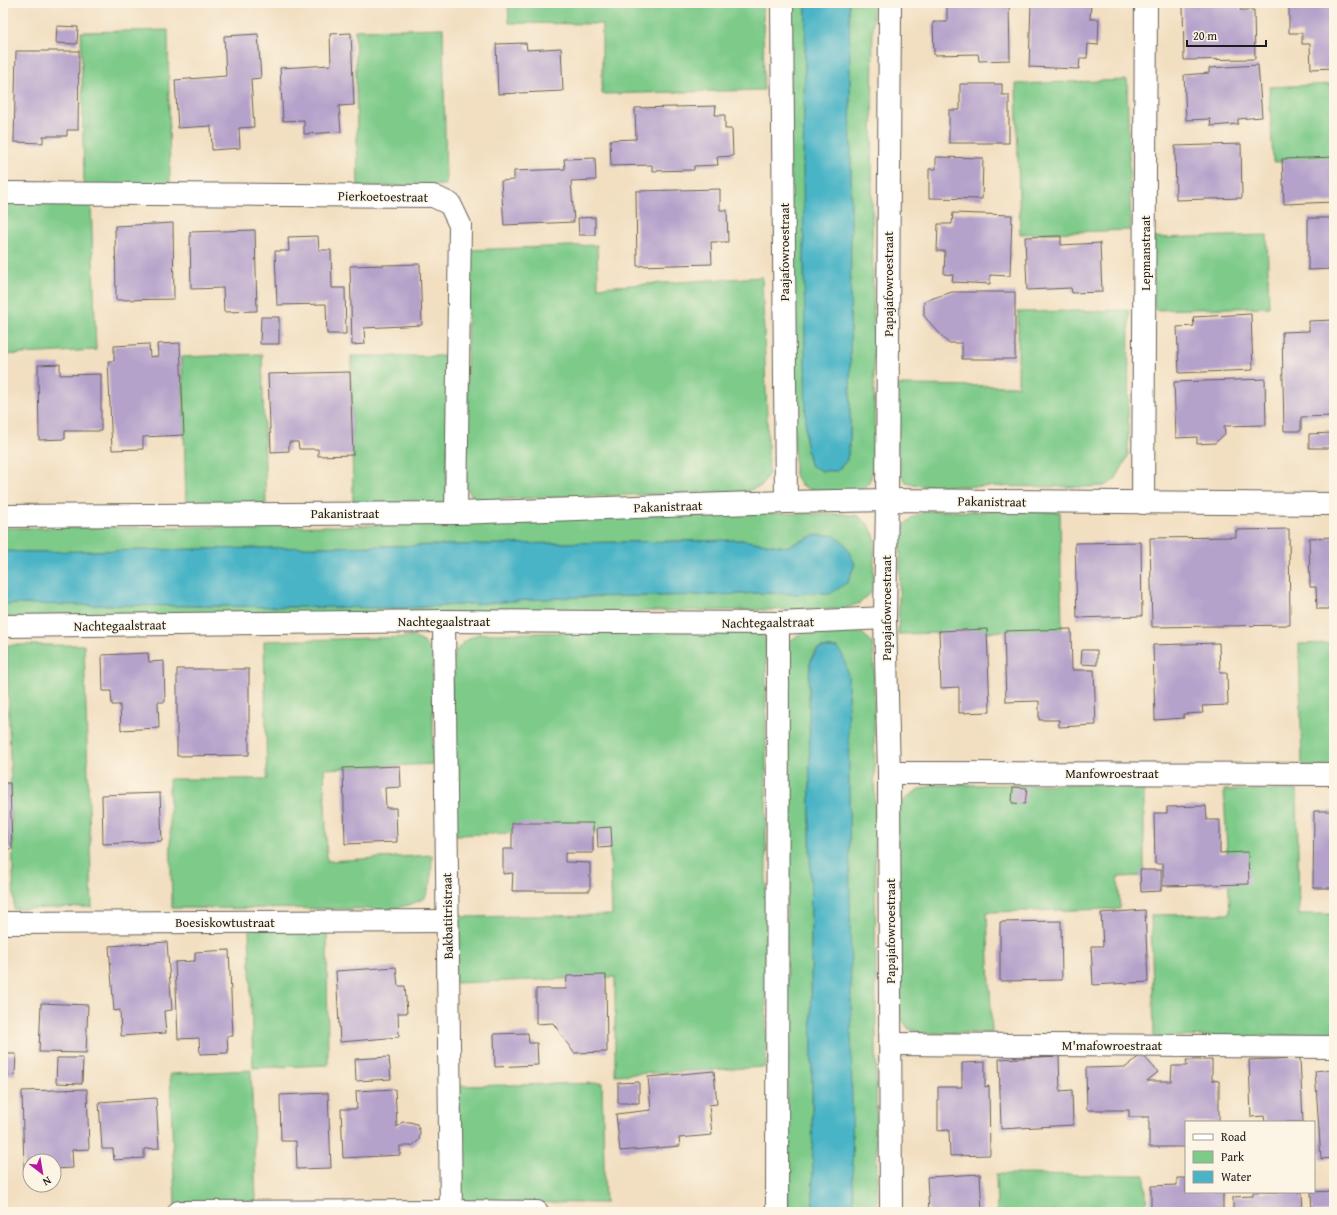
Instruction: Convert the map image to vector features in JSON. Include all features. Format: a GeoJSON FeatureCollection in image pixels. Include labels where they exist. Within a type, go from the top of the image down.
{"type":"FeatureCollection","features":[{"type":"Feature","properties":{"kind":"street","name":"Paajafowroestraat"},"geometry":{"type":"LineString","coordinates":[[782,3],[786,502]]}},
{"type":"Feature","properties":{"kind":"street","name":"Papajafowroestraat"},"geometry":{"type":"LineString","coordinates":[[890,3],[885,618],[889,773],[891,1212]]}},
{"type":"Feature","properties":{"kind":"street","name":"Lepmanstraat"},"geometry":{"type":"LineString","coordinates":[[1143,503],[1146,3]]}},
{"type":"Feature","properties":{"kind":"street","name":"Pierkoetoestraat"},"geometry":{"type":"LineString","coordinates":[[3,193],[433,196],[450,204],[460,225],[456,513]]}},
{"type":"Feature","properties":{"kind":"street","name":"Pakanistraat"},"geometry":{"type":"LineString","coordinates":[[3,516],[456,513],[887,500],[1334,504]]}},
{"type":"Feature","properties":{"kind":"street","name":"Nachtegaalstraat"},"geometry":{"type":"LineString","coordinates":[[3,626],[444,621],[778,623],[885,618]]}},
{"type":"Feature","properties":{"kind":"street","name":"Bakbatitristraat"},"geometry":{"type":"LineString","coordinates":[[444,621],[451,1212]]}},
{"type":"Feature","properties":{"kind":"street"},"geometry":{"type":"LineString","coordinates":[[777,1212],[778,623]]}},
{"type":"Feature","properties":{"kind":"street","name":"Manfowroestraat"},"geometry":{"type":"LineString","coordinates":[[889,773],[1334,774]]}},
{"type":"Feature","properties":{"kind":"street","name":"Boesiskowtustraat"},"geometry":{"type":"LineString","coordinates":[[3,923],[447,922]]}},
{"type":"Feature","properties":{"kind":"street","name":"M'mafowroestraat"},"geometry":{"type":"LineString","coordinates":[[891,1044],[1334,1047]]}},
{"type":"Feature","properties":{"kind":"street"},"geometry":{"type":"LineString","coordinates":[[180,1212],[537,1212]]}},
{"type":"Feature","properties":{"kind":"green space"},"geometry":{"type":"Polygon","coordinates":[[[508,3],[763,3],[764,90],[602,94],[602,24],[509,23],[508,3]]]}},
{"type":"Feature","properties":{"kind":"green space"},"geometry":{"type":"Polygon","coordinates":[[[785,3],[806,3],[803,162],[806,445],[810,465],[837,471],[847,460],[850,439],[851,161],[849,3],[873,3],[872,195],[875,462],[870,481],[860,492],[810,490],[800,484],[795,475],[785,3]]]}},
{"type":"Feature","properties":{"kind":"green space"},"geometry":{"type":"Polygon","coordinates":[[[443,28],[446,185],[358,187],[355,30],[443,28]]]}},
{"type":"Feature","properties":{"kind":"green space"},"geometry":{"type":"Polygon","coordinates":[[[168,30],[170,184],[84,186],[81,32],[168,30]]]}},
{"type":"Feature","properties":{"kind":"green space"},"geometry":{"type":"Polygon","coordinates":[[[1127,80],[1131,230],[1020,234],[1016,84],[1127,80]]]}},
{"type":"Feature","properties":{"kind":"green space"},"geometry":{"type":"Polygon","coordinates":[[[1334,84],[1334,160],[1273,162],[1269,87],[1334,84]]]}},
{"type":"Feature","properties":{"kind":"green space"},"geometry":{"type":"Polygon","coordinates":[[[91,202],[96,350],[3,355],[3,206],[7,204],[91,202]]]}},
{"type":"Feature","properties":{"kind":"green space"},"geometry":{"type":"Polygon","coordinates":[[[1267,235],[1269,307],[1154,310],[1153,238],[1267,235]]]}},
{"type":"Feature","properties":{"kind":"green space"},"geometry":{"type":"Polygon","coordinates":[[[597,245],[598,287],[762,277],[769,473],[761,486],[747,491],[481,500],[472,496],[466,487],[468,250],[597,245]]]}},
{"type":"Feature","properties":{"kind":"green space"},"geometry":{"type":"Polygon","coordinates":[[[1129,310],[1128,456],[1115,480],[1104,486],[1090,487],[920,486],[906,482],[898,471],[896,455],[896,385],[1018,386],[1018,312],[1129,310]]]}},
{"type":"Feature","properties":{"kind":"green space"},"geometry":{"type":"Polygon","coordinates":[[[262,354],[266,504],[186,504],[182,357],[262,354]]]}},
{"type":"Feature","properties":{"kind":"green space"},"geometry":{"type":"Polygon","coordinates":[[[351,356],[450,356],[446,500],[437,506],[353,506],[351,356]]]}},
{"type":"Feature","properties":{"kind":"green space"},"geometry":{"type":"Polygon","coordinates":[[[926,511],[1060,512],[1062,630],[898,634],[901,530],[911,518],[926,511]]]}},
{"type":"Feature","properties":{"kind":"green space"},"geometry":{"type":"Polygon","coordinates":[[[765,513],[843,514],[858,516],[868,524],[875,537],[873,584],[870,594],[860,603],[843,609],[3,618],[3,604],[402,608],[573,597],[758,593],[800,594],[817,592],[830,594],[815,535],[786,547],[741,540],[31,552],[3,551],[3,528],[348,526],[627,515],[765,513]]]}},
{"type":"Feature","properties":{"kind":"green space"},"geometry":{"type":"Polygon","coordinates":[[[748,629],[758,633],[766,639],[766,1067],[615,1075],[615,977],[455,983],[453,917],[612,915],[609,830],[455,835],[451,663],[458,648],[478,634],[748,629]]]}},
{"type":"Feature","properties":{"kind":"green space"},"geometry":{"type":"Polygon","coordinates":[[[851,629],[863,634],[872,642],[874,657],[877,1212],[853,1212],[851,1090],[838,648],[821,648],[814,653],[810,661],[809,680],[813,1212],[788,1212],[785,655],[790,641],[804,631],[851,629]]]}},
{"type":"Feature","properties":{"kind":"green space"},"geometry":{"type":"Polygon","coordinates":[[[413,637],[424,642],[433,656],[433,764],[324,769],[327,861],[432,855],[431,882],[425,898],[409,905],[391,909],[172,908],[169,779],[267,779],[264,641],[413,637]]]}},
{"type":"Feature","properties":{"kind":"green space"},"geometry":{"type":"Polygon","coordinates":[[[1334,643],[1334,767],[1302,766],[1299,644],[1334,643]]]}},
{"type":"Feature","properties":{"kind":"green space"},"geometry":{"type":"Polygon","coordinates":[[[7,645],[84,645],[92,907],[14,909],[7,645]]]}},
{"type":"Feature","properties":{"kind":"green space"},"geometry":{"type":"Polygon","coordinates":[[[1144,784],[1144,876],[1118,877],[1120,909],[987,912],[992,1033],[923,1033],[909,1029],[900,1018],[897,809],[905,800],[917,791],[934,785],[1144,784]]]}},
{"type":"Feature","properties":{"kind":"green space"},"geometry":{"type":"Polygon","coordinates":[[[1224,790],[1297,790],[1299,914],[1334,914],[1334,1035],[1154,1037],[1151,915],[1230,914],[1224,790]]]}},
{"type":"Feature","properties":{"kind":"green space"},"geometry":{"type":"Polygon","coordinates":[[[327,927],[328,1065],[253,1068],[249,928],[327,927]]]}},
{"type":"Feature","properties":{"kind":"green space"},"geometry":{"type":"Polygon","coordinates":[[[251,1070],[256,1201],[175,1205],[170,1074],[251,1070]]]}},
{"type":"Feature","properties":{"kind":"green space"},"geometry":{"type":"Polygon","coordinates":[[[602,1083],[605,1203],[459,1202],[457,1086],[602,1083]]]}},
{"type":"Feature","properties":{"kind":"green space"},"geometry":{"type":"Polygon","coordinates":[[[996,1174],[1145,1175],[1147,1212],[997,1212],[996,1174]]]}},
{"type":"Feature","properties":{"kind":"water"},"geometry":{"type":"Polygon","coordinates":[[[806,3],[849,3],[851,161],[850,439],[847,460],[837,471],[822,471],[810,465],[806,445],[803,162],[806,3]]]}},
{"type":"Feature","properties":{"kind":"water"},"geometry":{"type":"Polygon","coordinates":[[[815,535],[833,535],[845,544],[855,564],[848,582],[830,594],[817,592],[800,594],[758,593],[573,597],[402,608],[3,604],[3,551],[31,552],[741,540],[786,547],[815,535]]]}},
{"type":"Feature","properties":{"kind":"water"},"geometry":{"type":"Polygon","coordinates":[[[821,648],[837,648],[840,651],[846,665],[848,676],[853,1212],[813,1212],[809,680],[812,658],[821,648]]]}},
{"type":"Feature","properties":{"kind":"building"},"geometry":{"type":"Polygon","coordinates":[[[947,3],[1009,3],[1010,60],[979,61],[978,54],[934,55],[933,22],[947,22],[947,3]]]}},
{"type":"Feature","properties":{"kind":"building"},"geometry":{"type":"Polygon","coordinates":[[[1031,3],[1091,3],[1090,19],[1099,19],[1098,45],[1088,44],[1087,58],[1080,58],[1079,69],[1029,67],[1031,3]]]}},
{"type":"Feature","properties":{"kind":"building"},"geometry":{"type":"Polygon","coordinates":[[[1183,3],[1240,3],[1240,10],[1254,10],[1255,59],[1184,60],[1183,3]]]}},
{"type":"Feature","properties":{"kind":"building"},"geometry":{"type":"Polygon","coordinates":[[[1274,3],[1334,3],[1334,68],[1311,69],[1310,44],[1302,44],[1302,33],[1289,33],[1289,5],[1274,5],[1274,3]]]}},
{"type":"Feature","properties":{"kind":"building"},"geometry":{"type":"Polygon","coordinates":[[[57,26],[78,27],[77,44],[56,43],[57,26]]]}},
{"type":"Feature","properties":{"kind":"building"},"geometry":{"type":"Polygon","coordinates":[[[351,33],[354,105],[339,106],[341,132],[304,134],[304,120],[283,121],[280,68],[331,65],[330,34],[351,33]]]}},
{"type":"Feature","properties":{"kind":"building"},"geometry":{"type":"Polygon","coordinates":[[[258,34],[261,78],[251,79],[254,127],[239,128],[240,148],[212,150],[211,126],[178,128],[175,80],[226,76],[224,36],[258,34]]]}},
{"type":"Feature","properties":{"kind":"building"},"geometry":{"type":"Polygon","coordinates":[[[526,43],[527,50],[561,48],[563,91],[498,94],[496,44],[526,43]]]}},
{"type":"Feature","properties":{"kind":"building"},"geometry":{"type":"Polygon","coordinates":[[[16,51],[79,51],[78,130],[67,130],[67,136],[43,136],[43,143],[14,142],[16,51]]]}},
{"type":"Feature","properties":{"kind":"building"},"geometry":{"type":"Polygon","coordinates":[[[1258,65],[1262,117],[1238,119],[1238,124],[1211,126],[1210,119],[1186,120],[1184,75],[1209,73],[1209,68],[1258,65]]]}},
{"type":"Feature","properties":{"kind":"building"},"geometry":{"type":"Polygon","coordinates":[[[960,84],[1002,84],[1002,95],[1009,95],[1009,143],[949,143],[949,110],[960,110],[960,84]]]}},
{"type":"Feature","properties":{"kind":"building"},"geometry":{"type":"Polygon","coordinates":[[[716,106],[715,115],[725,115],[725,129],[732,129],[733,156],[717,157],[718,165],[694,166],[694,170],[652,171],[652,165],[611,166],[610,140],[636,139],[635,108],[716,106]]]}},
{"type":"Feature","properties":{"kind":"building"},"geometry":{"type":"Polygon","coordinates":[[[1241,144],[1242,198],[1176,200],[1175,146],[1241,144]]]}},
{"type":"Feature","properties":{"kind":"building"},"geometry":{"type":"Polygon","coordinates":[[[936,157],[983,158],[982,199],[929,198],[929,169],[936,169],[936,157]]]}},
{"type":"Feature","properties":{"kind":"building"},"geometry":{"type":"Polygon","coordinates":[[[1334,157],[1334,202],[1284,204],[1282,159],[1334,157]]]}},
{"type":"Feature","properties":{"kind":"building"},"geometry":{"type":"Polygon","coordinates":[[[595,158],[596,180],[571,181],[574,222],[504,225],[501,181],[514,180],[514,171],[565,169],[564,159],[595,158]]]}},
{"type":"Feature","properties":{"kind":"building"},"geometry":{"type":"Polygon","coordinates":[[[720,189],[720,210],[727,210],[728,242],[711,242],[712,264],[637,266],[636,191],[720,189]]]}},
{"type":"Feature","properties":{"kind":"building"},"geometry":{"type":"Polygon","coordinates":[[[953,213],[1012,215],[1010,276],[990,275],[990,284],[952,282],[953,275],[944,274],[945,251],[937,251],[938,224],[952,224],[953,213]]]}},
{"type":"Feature","properties":{"kind":"building"},"geometry":{"type":"Polygon","coordinates":[[[595,217],[595,235],[579,235],[578,218],[595,217]]]}},
{"type":"Feature","properties":{"kind":"building"},"geometry":{"type":"Polygon","coordinates":[[[1308,218],[1334,218],[1334,269],[1308,270],[1308,218]]]}},
{"type":"Feature","properties":{"kind":"building"},"geometry":{"type":"Polygon","coordinates":[[[173,223],[174,299],[116,300],[115,226],[173,223]]]}},
{"type":"Feature","properties":{"kind":"building"},"geometry":{"type":"Polygon","coordinates":[[[255,230],[257,311],[224,312],[223,288],[191,289],[190,232],[255,230]]]}},
{"type":"Feature","properties":{"kind":"building"},"geometry":{"type":"Polygon","coordinates":[[[318,236],[319,250],[331,250],[332,288],[345,288],[346,334],[327,334],[326,304],[277,305],[275,251],[289,251],[288,237],[318,236]]]}},
{"type":"Feature","properties":{"kind":"building"},"geometry":{"type":"Polygon","coordinates":[[[1061,236],[1061,245],[1100,243],[1102,292],[1072,293],[1071,288],[1027,290],[1025,237],[1061,236]]]}},
{"type":"Feature","properties":{"kind":"building"},"geometry":{"type":"Polygon","coordinates":[[[420,264],[422,325],[364,328],[365,344],[352,345],[350,266],[420,264]]]}},
{"type":"Feature","properties":{"kind":"building"},"geometry":{"type":"Polygon","coordinates":[[[952,292],[1015,292],[1015,359],[962,359],[962,343],[948,343],[924,316],[924,301],[952,292]]]}},
{"type":"Feature","properties":{"kind":"building"},"geometry":{"type":"Polygon","coordinates":[[[1251,314],[1253,370],[1179,373],[1177,327],[1194,326],[1193,317],[1251,314]]]}},
{"type":"Feature","properties":{"kind":"building"},"geometry":{"type":"Polygon","coordinates":[[[261,317],[279,317],[279,344],[260,344],[261,317]]]}},
{"type":"Feature","properties":{"kind":"building"},"geometry":{"type":"Polygon","coordinates":[[[1334,320],[1334,416],[1301,417],[1301,431],[1284,431],[1282,332],[1309,331],[1309,321],[1334,320]]]}},
{"type":"Feature","properties":{"kind":"building"},"geometry":{"type":"Polygon","coordinates":[[[180,343],[184,435],[143,437],[143,449],[112,450],[108,361],[114,361],[114,346],[149,344],[150,357],[158,356],[157,344],[180,343]]]}},
{"type":"Feature","properties":{"kind":"building"},"geometry":{"type":"Polygon","coordinates":[[[60,364],[60,375],[101,374],[101,431],[65,431],[65,439],[39,440],[38,365],[60,364]]]}},
{"type":"Feature","properties":{"kind":"building"},"geometry":{"type":"Polygon","coordinates":[[[350,372],[353,455],[318,456],[318,449],[299,449],[298,442],[289,442],[289,451],[271,452],[268,374],[350,372]]]}},
{"type":"Feature","properties":{"kind":"building"},"geometry":{"type":"Polygon","coordinates":[[[1265,379],[1266,425],[1224,426],[1225,434],[1215,443],[1197,444],[1197,437],[1176,438],[1174,382],[1265,379]]]}},
{"type":"Feature","properties":{"kind":"building"},"geometry":{"type":"Polygon","coordinates":[[[1334,433],[1334,448],[1309,448],[1309,434],[1334,433]]]}},
{"type":"Feature","properties":{"kind":"building"},"geometry":{"type":"Polygon","coordinates":[[[1289,529],[1290,625],[1152,627],[1150,538],[1236,537],[1236,530],[1289,529]]]}},
{"type":"Feature","properties":{"kind":"building"},"geometry":{"type":"Polygon","coordinates":[[[1334,537],[1334,609],[1317,609],[1316,587],[1310,587],[1309,538],[1334,537]]]}},
{"type":"Feature","properties":{"kind":"building"},"geometry":{"type":"Polygon","coordinates":[[[1141,542],[1142,616],[1077,618],[1075,543],[1141,542]]]}},
{"type":"Feature","properties":{"kind":"building"},"geometry":{"type":"Polygon","coordinates":[[[987,629],[990,712],[959,713],[959,687],[941,688],[939,631],[987,629]]]}},
{"type":"Feature","properties":{"kind":"building"},"geometry":{"type":"Polygon","coordinates":[[[1071,629],[1072,670],[1094,670],[1096,725],[1059,727],[1059,720],[1039,720],[1039,701],[1006,702],[1004,631],[1071,629]]]}},
{"type":"Feature","properties":{"kind":"building"},"geometry":{"type":"Polygon","coordinates":[[[1219,643],[1220,673],[1227,673],[1228,705],[1202,706],[1203,713],[1183,714],[1184,718],[1155,720],[1153,645],[1219,643]]]}},
{"type":"Feature","properties":{"kind":"building"},"geometry":{"type":"Polygon","coordinates":[[[1082,650],[1097,650],[1097,665],[1081,664],[1082,650]]]}},
{"type":"Feature","properties":{"kind":"building"},"geometry":{"type":"Polygon","coordinates":[[[148,653],[149,662],[164,661],[165,702],[158,702],[159,728],[121,730],[120,705],[112,705],[111,691],[103,691],[102,655],[148,653]]]}},
{"type":"Feature","properties":{"kind":"building"},"geometry":{"type":"Polygon","coordinates":[[[177,669],[249,669],[249,755],[177,756],[177,669]]]}},
{"type":"Feature","properties":{"kind":"building"},"geometry":{"type":"Polygon","coordinates":[[[3,697],[5,727],[3,728],[3,697]]]}},
{"type":"Feature","properties":{"kind":"building"},"geometry":{"type":"Polygon","coordinates":[[[400,766],[401,787],[385,788],[386,808],[396,808],[397,842],[345,844],[343,768],[400,766]]]}},
{"type":"Feature","properties":{"kind":"building"},"geometry":{"type":"Polygon","coordinates":[[[3,783],[10,783],[12,849],[3,849],[3,783]]]}},
{"type":"Feature","properties":{"kind":"building"},"geometry":{"type":"Polygon","coordinates":[[[1013,787],[1027,788],[1025,804],[1012,803],[1013,787]]]}},
{"type":"Feature","properties":{"kind":"building"},"geometry":{"type":"Polygon","coordinates":[[[160,793],[162,841],[103,844],[102,795],[160,793]]]}},
{"type":"Feature","properties":{"kind":"building"},"geometry":{"type":"Polygon","coordinates":[[[1206,806],[1207,820],[1220,820],[1220,853],[1248,852],[1249,884],[1163,886],[1163,864],[1155,864],[1154,813],[1167,813],[1167,807],[1206,806]]]}},
{"type":"Feature","properties":{"kind":"building"},"geometry":{"type":"Polygon","coordinates":[[[1314,811],[1334,811],[1334,888],[1313,888],[1314,811]]]}},
{"type":"Feature","properties":{"kind":"building"},"geometry":{"type":"Polygon","coordinates":[[[512,823],[593,823],[593,853],[565,853],[565,862],[590,863],[590,891],[512,891],[513,873],[503,874],[503,849],[512,849],[512,823]]]}},
{"type":"Feature","properties":{"kind":"building"},"geometry":{"type":"Polygon","coordinates":[[[611,827],[612,847],[598,848],[597,828],[611,827]]]}},
{"type":"Feature","properties":{"kind":"building"},"geometry":{"type":"Polygon","coordinates":[[[1140,870],[1161,870],[1161,891],[1141,892],[1140,870]]]}},
{"type":"Feature","properties":{"kind":"building"},"geometry":{"type":"Polygon","coordinates":[[[1145,910],[1148,982],[1093,985],[1091,946],[1103,946],[1101,913],[1145,910]]]}},
{"type":"Feature","properties":{"kind":"building"},"geometry":{"type":"Polygon","coordinates":[[[1061,921],[1062,980],[1000,981],[1000,922],[1061,921]]]}},
{"type":"Feature","properties":{"kind":"building"},"geometry":{"type":"Polygon","coordinates":[[[167,942],[172,1010],[164,1011],[166,1033],[121,1036],[120,1010],[114,1011],[109,946],[167,942]]]}},
{"type":"Feature","properties":{"kind":"building"},"geometry":{"type":"Polygon","coordinates":[[[229,950],[233,1036],[227,1036],[228,1053],[200,1054],[199,1038],[178,1039],[175,962],[195,961],[195,952],[229,950]]]}},
{"type":"Feature","properties":{"kind":"building"},"geometry":{"type":"Polygon","coordinates":[[[396,967],[398,986],[405,986],[407,1013],[398,1013],[399,1037],[340,1042],[336,971],[396,967]]]}},
{"type":"Feature","properties":{"kind":"building"},"geometry":{"type":"Polygon","coordinates":[[[606,975],[607,1052],[574,1053],[553,1023],[536,1024],[536,989],[566,989],[567,976],[606,975]]]}},
{"type":"Feature","properties":{"kind":"building"},"geometry":{"type":"Polygon","coordinates":[[[41,1003],[88,1005],[86,1053],[39,1052],[41,1003]]]}},
{"type":"Feature","properties":{"kind":"building"},"geometry":{"type":"Polygon","coordinates":[[[528,1033],[529,1043],[537,1043],[538,1065],[495,1067],[494,1034],[528,1033]]]}},
{"type":"Feature","properties":{"kind":"building"},"geometry":{"type":"Polygon","coordinates":[[[3,1054],[16,1054],[15,1075],[3,1074],[3,1054]]]}},
{"type":"Feature","properties":{"kind":"building"},"geometry":{"type":"Polygon","coordinates":[[[1142,1054],[1158,1072],[1147,1081],[1171,1081],[1172,1066],[1187,1066],[1186,1060],[1212,1060],[1212,1080],[1219,1081],[1219,1121],[1185,1121],[1185,1147],[1149,1147],[1149,1117],[1129,1117],[1129,1110],[1087,1110],[1086,1068],[1126,1067],[1142,1054]]]}},
{"type":"Feature","properties":{"kind":"building"},"geometry":{"type":"Polygon","coordinates":[[[1059,1056],[1060,1091],[1072,1090],[1073,1125],[1001,1129],[999,1059],[1059,1056]]]}},
{"type":"Feature","properties":{"kind":"building"},"geometry":{"type":"Polygon","coordinates":[[[389,1057],[391,1079],[356,1081],[355,1059],[389,1057]]]}},
{"type":"Feature","properties":{"kind":"building"},"geometry":{"type":"Polygon","coordinates":[[[57,1058],[83,1058],[82,1084],[56,1083],[57,1058]]]}},
{"type":"Feature","properties":{"kind":"building"},"geometry":{"type":"Polygon","coordinates":[[[1300,1058],[1303,1121],[1265,1121],[1264,1116],[1251,1117],[1249,1060],[1300,1058]]]}},
{"type":"Feature","properties":{"kind":"building"},"geometry":{"type":"Polygon","coordinates":[[[985,1062],[985,1087],[989,1086],[990,1155],[950,1156],[949,1130],[938,1131],[938,1087],[962,1087],[962,1063],[985,1062]]]}},
{"type":"Feature","properties":{"kind":"building"},"geometry":{"type":"Polygon","coordinates":[[[1334,1069],[1334,1158],[1321,1159],[1315,1071],[1334,1069]]]}},
{"type":"Feature","properties":{"kind":"building"},"geometry":{"type":"Polygon","coordinates":[[[714,1071],[717,1104],[709,1105],[712,1135],[679,1138],[680,1146],[620,1151],[616,1114],[651,1110],[648,1077],[714,1071]]]}},
{"type":"Feature","properties":{"kind":"building"},"geometry":{"type":"Polygon","coordinates":[[[639,1082],[639,1103],[618,1103],[618,1083],[639,1082]]]}},
{"type":"Feature","properties":{"kind":"building"},"geometry":{"type":"Polygon","coordinates":[[[87,1089],[89,1149],[72,1150],[73,1168],[62,1169],[62,1153],[24,1153],[22,1091],[87,1089]]]}},
{"type":"Feature","properties":{"kind":"building"},"geometry":{"type":"Polygon","coordinates":[[[395,1089],[397,1127],[402,1122],[417,1124],[420,1132],[419,1140],[412,1146],[400,1146],[400,1155],[343,1158],[341,1109],[357,1109],[356,1091],[395,1089]]]}},
{"type":"Feature","properties":{"kind":"building"},"geometry":{"type":"Polygon","coordinates":[[[328,1093],[331,1168],[297,1169],[296,1141],[281,1141],[280,1095],[328,1093]]]}},
{"type":"Feature","properties":{"kind":"building"},"geometry":{"type":"Polygon","coordinates":[[[156,1098],[159,1148],[144,1149],[144,1158],[114,1160],[113,1149],[102,1149],[99,1102],[156,1098]]]}},
{"type":"Feature","properties":{"kind":"building"},"geometry":{"type":"Polygon","coordinates":[[[4,1130],[5,1152],[3,1152],[4,1130]]]}},
{"type":"Feature","properties":{"kind":"building"},"geometry":{"type":"Polygon","coordinates":[[[980,1174],[982,1212],[929,1212],[927,1177],[980,1174]]]}},
{"type":"Feature","properties":{"kind":"building"},"geometry":{"type":"Polygon","coordinates":[[[1177,1178],[1185,1178],[1185,1193],[1223,1193],[1223,1212],[1151,1212],[1151,1186],[1177,1185],[1177,1178]]]}},
{"type":"Feature","properties":{"kind":"building"},"geometry":{"type":"Polygon","coordinates":[[[1334,1191],[1334,1212],[1312,1212],[1311,1193],[1334,1191]]]}},
{"type":"Feature","properties":{"kind":"building"},"geometry":{"type":"Polygon","coordinates":[[[1253,1193],[1302,1193],[1303,1212],[1233,1212],[1233,1197],[1253,1196],[1253,1193]]]}}]}
